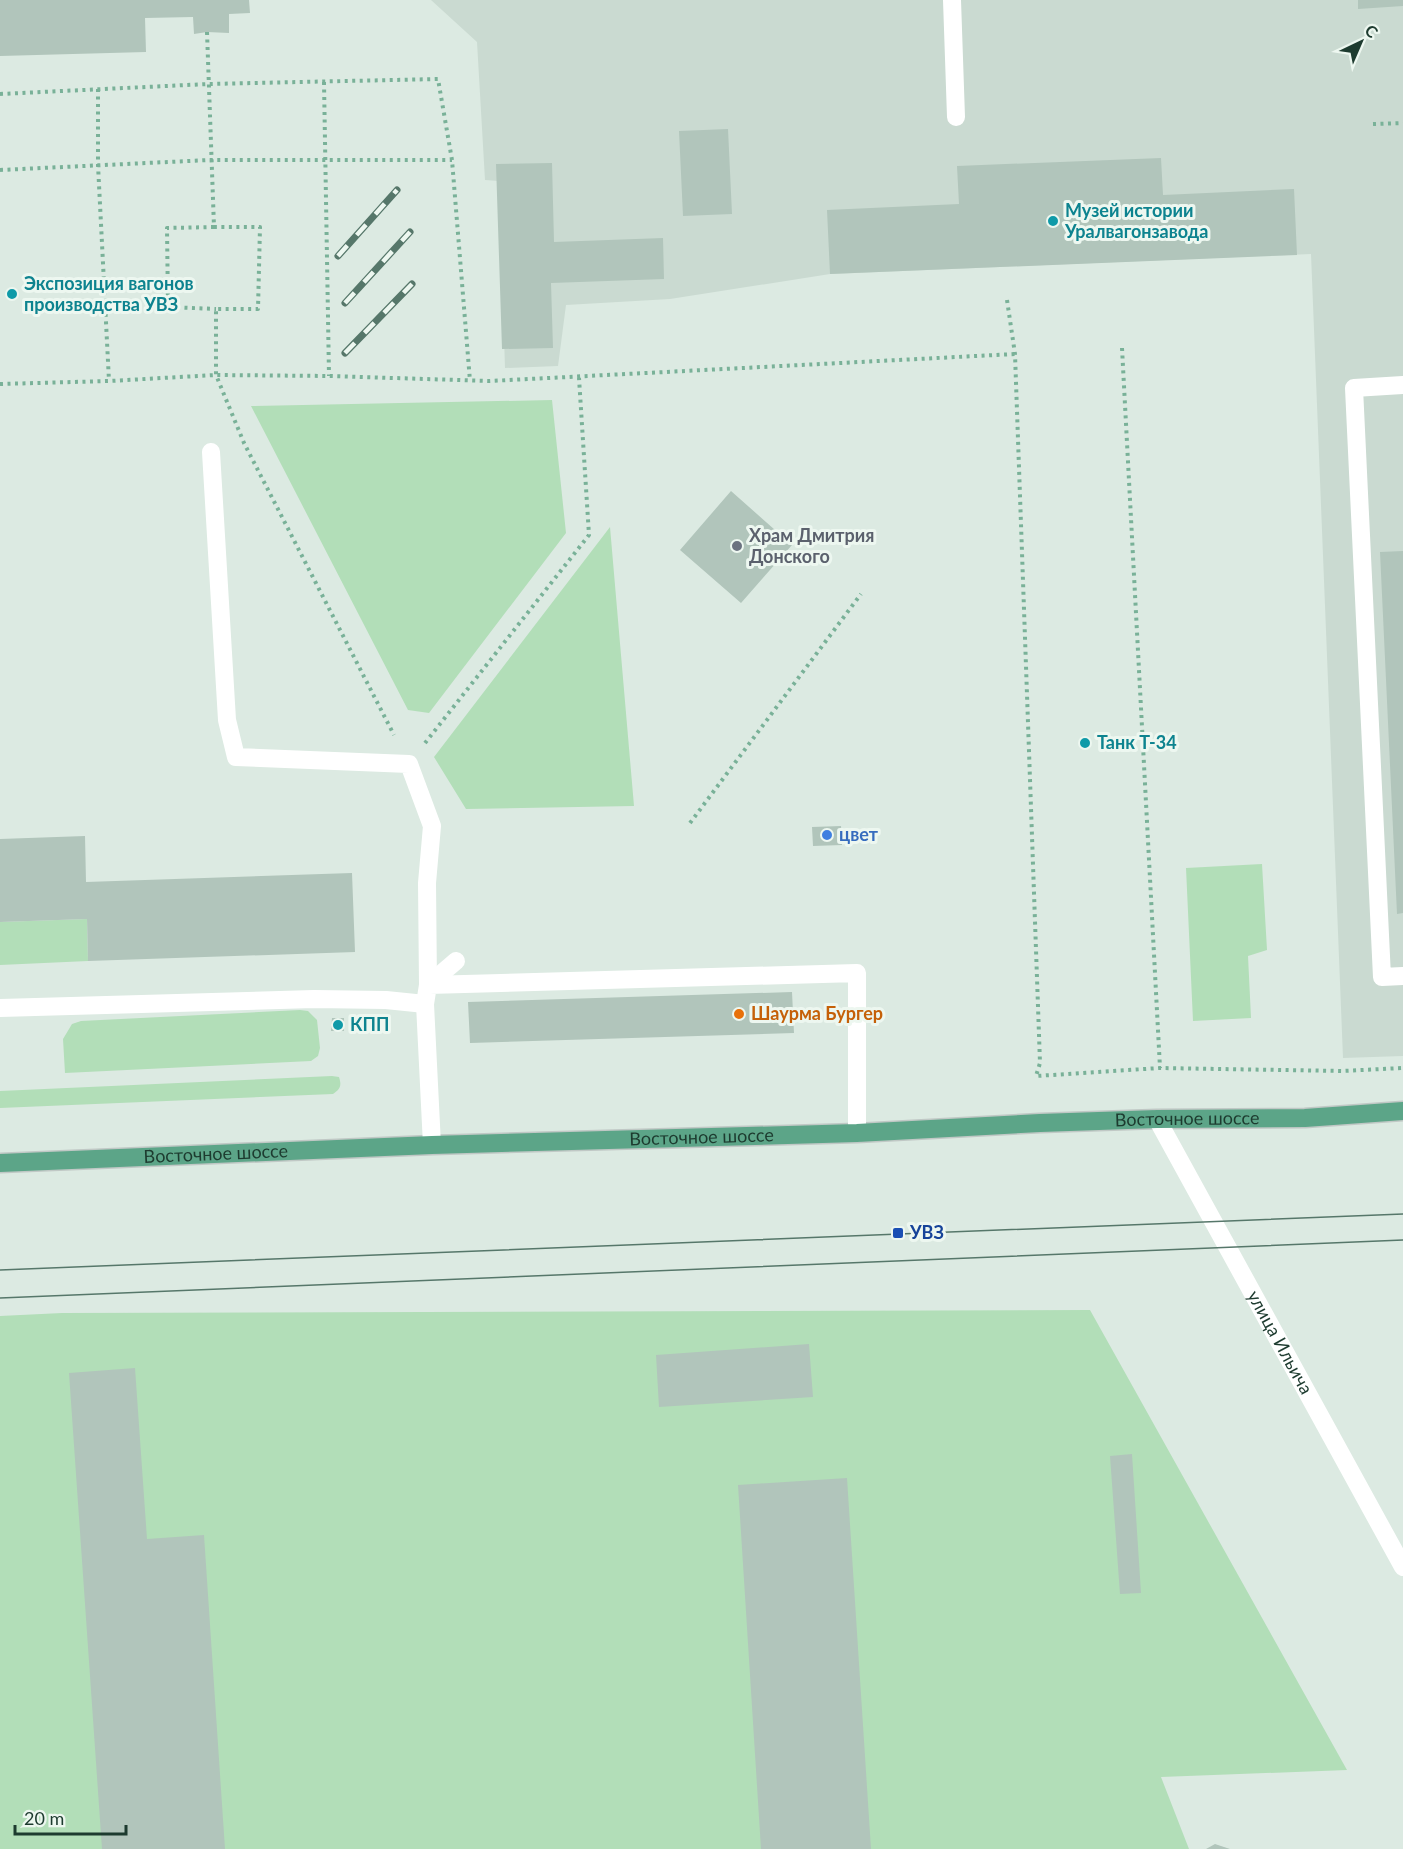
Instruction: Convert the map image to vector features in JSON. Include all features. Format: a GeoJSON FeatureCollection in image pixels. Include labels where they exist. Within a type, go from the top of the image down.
{"type":"FeatureCollection","features":[{"type":"Feature","properties":{"kind":"main road","name":"Восточное шоссе"},"geometry":{"type":"LineString","coordinates":[[0,1163],[432,1145],[857,1133],[1157,1119],[1305,1118],[1403,1111]]}},
{"type":"Feature","properties":{"kind":"street"},"geometry":{"type":"LineString","coordinates":[[952,0],[956,117]]}},
{"type":"Feature","properties":{"kind":"street"},"geometry":{"type":"LineString","coordinates":[[1403,385],[1354,388],[1382,977],[1403,976]]}},
{"type":"Feature","properties":{"kind":"street"},"geometry":{"type":"LineString","coordinates":[[211,452],[227,720],[236,757],[409,764],[432,826],[427,883],[428,985],[425,1004],[432,1145]]}},
{"type":"Feature","properties":{"kind":"street"},"geometry":{"type":"LineString","coordinates":[[428,985],[456,961]]}},
{"type":"Feature","properties":{"kind":"street"},"geometry":{"type":"LineString","coordinates":[[428,985],[857,966],[857,1133]]}},
{"type":"Feature","properties":{"kind":"street"},"geometry":{"type":"LineString","coordinates":[[0,1008],[314,999],[386,1000],[425,1004]]}},
{"type":"Feature","properties":{"kind":"street","name":"улица Ильича"},"geometry":{"type":"LineString","coordinates":[[1157,1119],[1403,1567]]}},
{"type":"Feature","properties":{"kind":"path"},"geometry":{"type":"LineString","coordinates":[[207,32],[214,227]]}},
{"type":"Feature","properties":{"kind":"path"},"geometry":{"type":"LineString","coordinates":[[0,94],[208,84],[438,79],[452,160],[470,381]]}},
{"type":"Feature","properties":{"kind":"path"},"geometry":{"type":"LineString","coordinates":[[324,82],[329,376]]}},
{"type":"Feature","properties":{"kind":"path"},"geometry":{"type":"LineString","coordinates":[[98,89],[98,165],[109,381]]}},
{"type":"Feature","properties":{"kind":"path"},"geometry":{"type":"LineString","coordinates":[[1373,124],[1403,123]]}},
{"type":"Feature","properties":{"kind":"path"},"geometry":{"type":"LineString","coordinates":[[0,170],[210,160],[452,160]]}},
{"type":"Feature","properties":{"kind":"path"},"geometry":{"type":"LineString","coordinates":[[260,227],[258,309],[216,309],[168,307],[167,228],[260,227]]}},
{"type":"Feature","properties":{"kind":"path"},"geometry":{"type":"LineString","coordinates":[[1007,300],[1015,354],[1040,1063],[1036,1076],[1160,1068],[1342,1071],[1403,1068]]}},
{"type":"Feature","properties":{"kind":"path"},"geometry":{"type":"LineString","coordinates":[[216,309],[216,375],[244,443],[409,764],[589,535],[579,378]]}},
{"type":"Feature","properties":{"kind":"path"},"geometry":{"type":"LineString","coordinates":[[1122,348],[1160,1068]]}},
{"type":"Feature","properties":{"kind":"path"},"geometry":{"type":"LineString","coordinates":[[0,384],[216,375],[470,381],[579,378],[1015,354]]}},
{"type":"Feature","properties":{"kind":"path"},"geometry":{"type":"LineString","coordinates":[[690,823],[861,594]]}},
{"type":"Feature","properties":{"kind":"shaded area"},"geometry":{"type":"Polygon","coordinates":[[[431,0],[1403,0],[1403,1056],[1343,1058],[1311,254],[830,274],[670,299],[566,305],[558,366],[505,368],[499,181],[485,180],[477,42],[431,0]]]}},
{"type":"Feature","properties":{"kind":"green space"},"geometry":{"type":"Polygon","coordinates":[[[552,400],[566,533],[429,713],[408,710],[251,406],[552,400]]]}},
{"type":"Feature","properties":{"kind":"green space"},"geometry":{"type":"Polygon","coordinates":[[[610,527],[634,806],[466,809],[434,757],[610,527]]]}},
{"type":"Feature","properties":{"kind":"green space"},"geometry":{"type":"Polygon","coordinates":[[[1262,864],[1267,950],[1248,956],[1251,1018],[1193,1021],[1186,868],[1262,864]]]}},
{"type":"Feature","properties":{"kind":"green space"},"geometry":{"type":"Polygon","coordinates":[[[87,919],[88,961],[0,965],[0,922],[87,919]]]}},
{"type":"Feature","properties":{"kind":"green space"},"geometry":{"type":"Polygon","coordinates":[[[308,1011],[317,1020],[320,1048],[318,1056],[311,1061],[65,1073],[63,1039],[72,1024],[81,1021],[308,1011]]]}},
{"type":"Feature","properties":{"kind":"green space"},"geometry":{"type":"Polygon","coordinates":[[[339,1077],[340,1083],[339,1089],[333,1094],[0,1108],[0,1091],[339,1077]]]}},
{"type":"Feature","properties":{"kind":"green space"},"geometry":{"type":"Polygon","coordinates":[[[1090,1310],[1347,1770],[1161,1777],[1189,1849],[0,1849],[0,1316],[62,1313],[1090,1310]]]}},
{"type":"Feature","properties":{"kind":"building"},"geometry":{"type":"Polygon","coordinates":[[[0,0],[249,0],[250,13],[229,14],[229,33],[194,34],[193,17],[145,18],[146,52],[0,56],[0,0]]]}},
{"type":"Feature","properties":{"kind":"building"},"geometry":{"type":"Polygon","coordinates":[[[1358,0],[1403,0],[1403,6],[1358,9],[1358,0]]]}},
{"type":"Feature","properties":{"kind":"building"},"geometry":{"type":"Polygon","coordinates":[[[728,129],[732,214],[683,216],[679,131],[728,129]]]}},
{"type":"Feature","properties":{"kind":"building"},"geometry":{"type":"Polygon","coordinates":[[[1161,158],[1163,195],[1294,189],[1297,255],[830,274],[827,210],[959,204],[957,166],[1161,158]]]}},
{"type":"Feature","properties":{"kind":"building"},"geometry":{"type":"Polygon","coordinates":[[[552,163],[554,242],[663,238],[664,279],[551,283],[553,348],[502,349],[496,164],[552,163]]]}},
{"type":"Feature","properties":{"kind":"building"},"geometry":{"type":"Polygon","coordinates":[[[731,491],[792,545],[741,603],[680,550],[731,491]]]}},
{"type":"Feature","properties":{"kind":"building"},"geometry":{"type":"Polygon","coordinates":[[[1403,551],[1403,913],[1397,914],[1380,552],[1403,551]]]}},
{"type":"Feature","properties":{"kind":"building"},"geometry":{"type":"Polygon","coordinates":[[[841,826],[842,845],[813,846],[812,827],[841,826]]]}},
{"type":"Feature","properties":{"kind":"building"},"geometry":{"type":"Polygon","coordinates":[[[85,836],[86,882],[352,873],[355,952],[88,961],[87,919],[0,922],[0,839],[85,836]]]}},
{"type":"Feature","properties":{"kind":"building"},"geometry":{"type":"Polygon","coordinates":[[[792,992],[794,1033],[470,1043],[468,1002],[792,992]]]}},
{"type":"Feature","properties":{"kind":"building","name":"КПП"},"geometry":{"type":"Polygon","coordinates":[[[332,1018],[344,1018],[344,1031],[331,1031],[332,1018]]]}},
{"type":"Feature","properties":{"kind":"building"},"geometry":{"type":"Polygon","coordinates":[[[809,1344],[813,1397],[659,1407],[656,1355],[809,1344]]]}},
{"type":"Feature","properties":{"kind":"building"},"geometry":{"type":"Polygon","coordinates":[[[135,1368],[147,1539],[204,1535],[225,1849],[102,1849],[69,1373],[135,1368]]]}},
{"type":"Feature","properties":{"kind":"building"},"geometry":{"type":"Polygon","coordinates":[[[1132,1454],[1141,1593],[1120,1594],[1110,1456],[1132,1454]]]}},
{"type":"Feature","properties":{"kind":"building"},"geometry":{"type":"Polygon","coordinates":[[[847,1478],[871,1849],[761,1849],[738,1485],[847,1478]]]}},
{"type":"Feature","properties":{"kind":"building"},"geometry":{"type":"Polygon","coordinates":[[[1215,1844],[1230,1849],[1206,1849],[1215,1844]]]}},
{"type":"Feature","properties":{"kind":"tram line"},"geometry":{"type":"LineString","coordinates":[[0,1270],[1403,1214]]}},
{"type":"Feature","properties":{"kind":"tram line"},"geometry":{"type":"LineString","coordinates":[[0,1298],[1403,1240]]}},
{"type":"Feature","properties":{"kind":"railway"},"geometry":{"type":"LineString","coordinates":[[338,256],[397,190]]}},
{"type":"Feature","properties":{"kind":"railway"},"geometry":{"type":"LineString","coordinates":[[345,303],[410,232]]}},
{"type":"Feature","properties":{"kind":"railway"},"geometry":{"type":"LineString","coordinates":[[345,353],[412,284]]}},
{"type":"Feature","properties":{"kind":"place","name":"Музей истории Уралвагонзавода"},"geometry":{"type":"Point","coordinates":[1053,221]}},
{"type":"Feature","properties":{"kind":"place","name":"Экспозиция вагонов производства УВЗ"},"geometry":{"type":"Point","coordinates":[12,294]}},
{"type":"Feature","properties":{"kind":"place","name":"Храм Дмитрия Донского"},"geometry":{"type":"Point","coordinates":[737,546]}},
{"type":"Feature","properties":{"kind":"place","name":"Танк Т-34"},"geometry":{"type":"Point","coordinates":[1085,743]}},
{"type":"Feature","properties":{"kind":"place","name":"цвет"},"geometry":{"type":"Point","coordinates":[827,835]}},
{"type":"Feature","properties":{"kind":"place","name":"Шаурма Бургер"},"geometry":{"type":"Point","coordinates":[739,1014]}},
{"type":"Feature","properties":{"kind":"place","name":"КПП"},"geometry":{"type":"Point","coordinates":[338,1025]}},
{"type":"Feature","properties":{"kind":"place","name":"УВЗ"},"geometry":{"type":"Point","coordinates":[898,1233]}}]}
